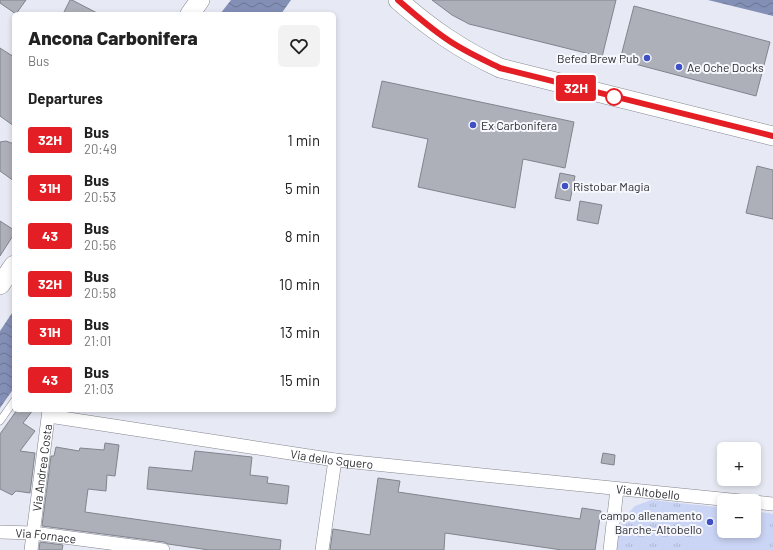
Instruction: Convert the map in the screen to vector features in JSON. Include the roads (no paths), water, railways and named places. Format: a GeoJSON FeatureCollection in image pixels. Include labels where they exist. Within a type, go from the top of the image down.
{"type":"FeatureCollection","features":[{"type":"Feature","properties":{"kind":"street"},"geometry":{"type":"LineString","coordinates":[[191,12],[200,0]]}},
{"type":"Feature","properties":{"kind":"street"},"geometry":{"type":"LineString","coordinates":[[398,0],[417,17],[449,41],[500,68],[773,136]]}},
{"type":"Feature","properties":{"kind":"street"},"geometry":{"type":"LineString","coordinates":[[0,285],[12,268]]}},
{"type":"Feature","properties":{"kind":"street","name":"Via dello Squero"},"geometry":{"type":"LineString","coordinates":[[52,414],[335,460],[617,489]]}},
{"type":"Feature","properties":{"kind":"street","name":"Via Andrea Costa"},"geometry":{"type":"LineString","coordinates":[[31,550],[52,414]]}},
{"type":"Feature","properties":{"kind":"street"},"geometry":{"type":"LineString","coordinates":[[322,550],[335,460]]}},
{"type":"Feature","properties":{"kind":"street","name":"Via Altobello"},"geometry":{"type":"LineString","coordinates":[[610,550],[617,489],[717,499]]}},
{"type":"Feature","properties":{"kind":"street"},"geometry":{"type":"LineString","coordinates":[[761,503],[773,504]]}},
{"type":"Feature","properties":{"kind":"street","name":"Via Fornace"},"geometry":{"type":"LineString","coordinates":[[0,532],[33,533],[162,550]]}},
{"type":"Feature","properties":{"kind":"lane"},"geometry":{"type":"LineString","coordinates":[[0,421],[12,404]]}},
{"type":"Feature","properties":{"kind":"water"},"geometry":{"type":"Polygon","coordinates":[[[231,0],[291,0],[282,12],[222,12],[231,0]]]}},
{"type":"Feature","properties":{"kind":"water"},"geometry":{"type":"Polygon","coordinates":[[[708,0],[773,0],[773,16],[708,0]]]}},
{"type":"Feature","properties":{"kind":"water"},"geometry":{"type":"Polygon","coordinates":[[[12,313],[12,391],[0,408],[0,331],[12,313]]]}},
{"type":"Feature","properties":{"kind":"place","name":"Befed Brew Pub"},"geometry":{"type":"Point","coordinates":[647,58]}},
{"type":"Feature","properties":{"kind":"place","name":"Ae Oche Docks"},"geometry":{"type":"Point","coordinates":[679,67]}},
{"type":"Feature","properties":{"kind":"place","name":"Ex Carbonifera"},"geometry":{"type":"Point","coordinates":[473,125]}},
{"type":"Feature","properties":{"kind":"place","name":"Ristobar Magia"},"geometry":{"type":"Point","coordinates":[565,186]}},
{"type":"Feature","properties":{"kind":"place","name":"campo allenamento Barche-Altobello"},"geometry":{"type":"Point","coordinates":[710,522]}}]}
